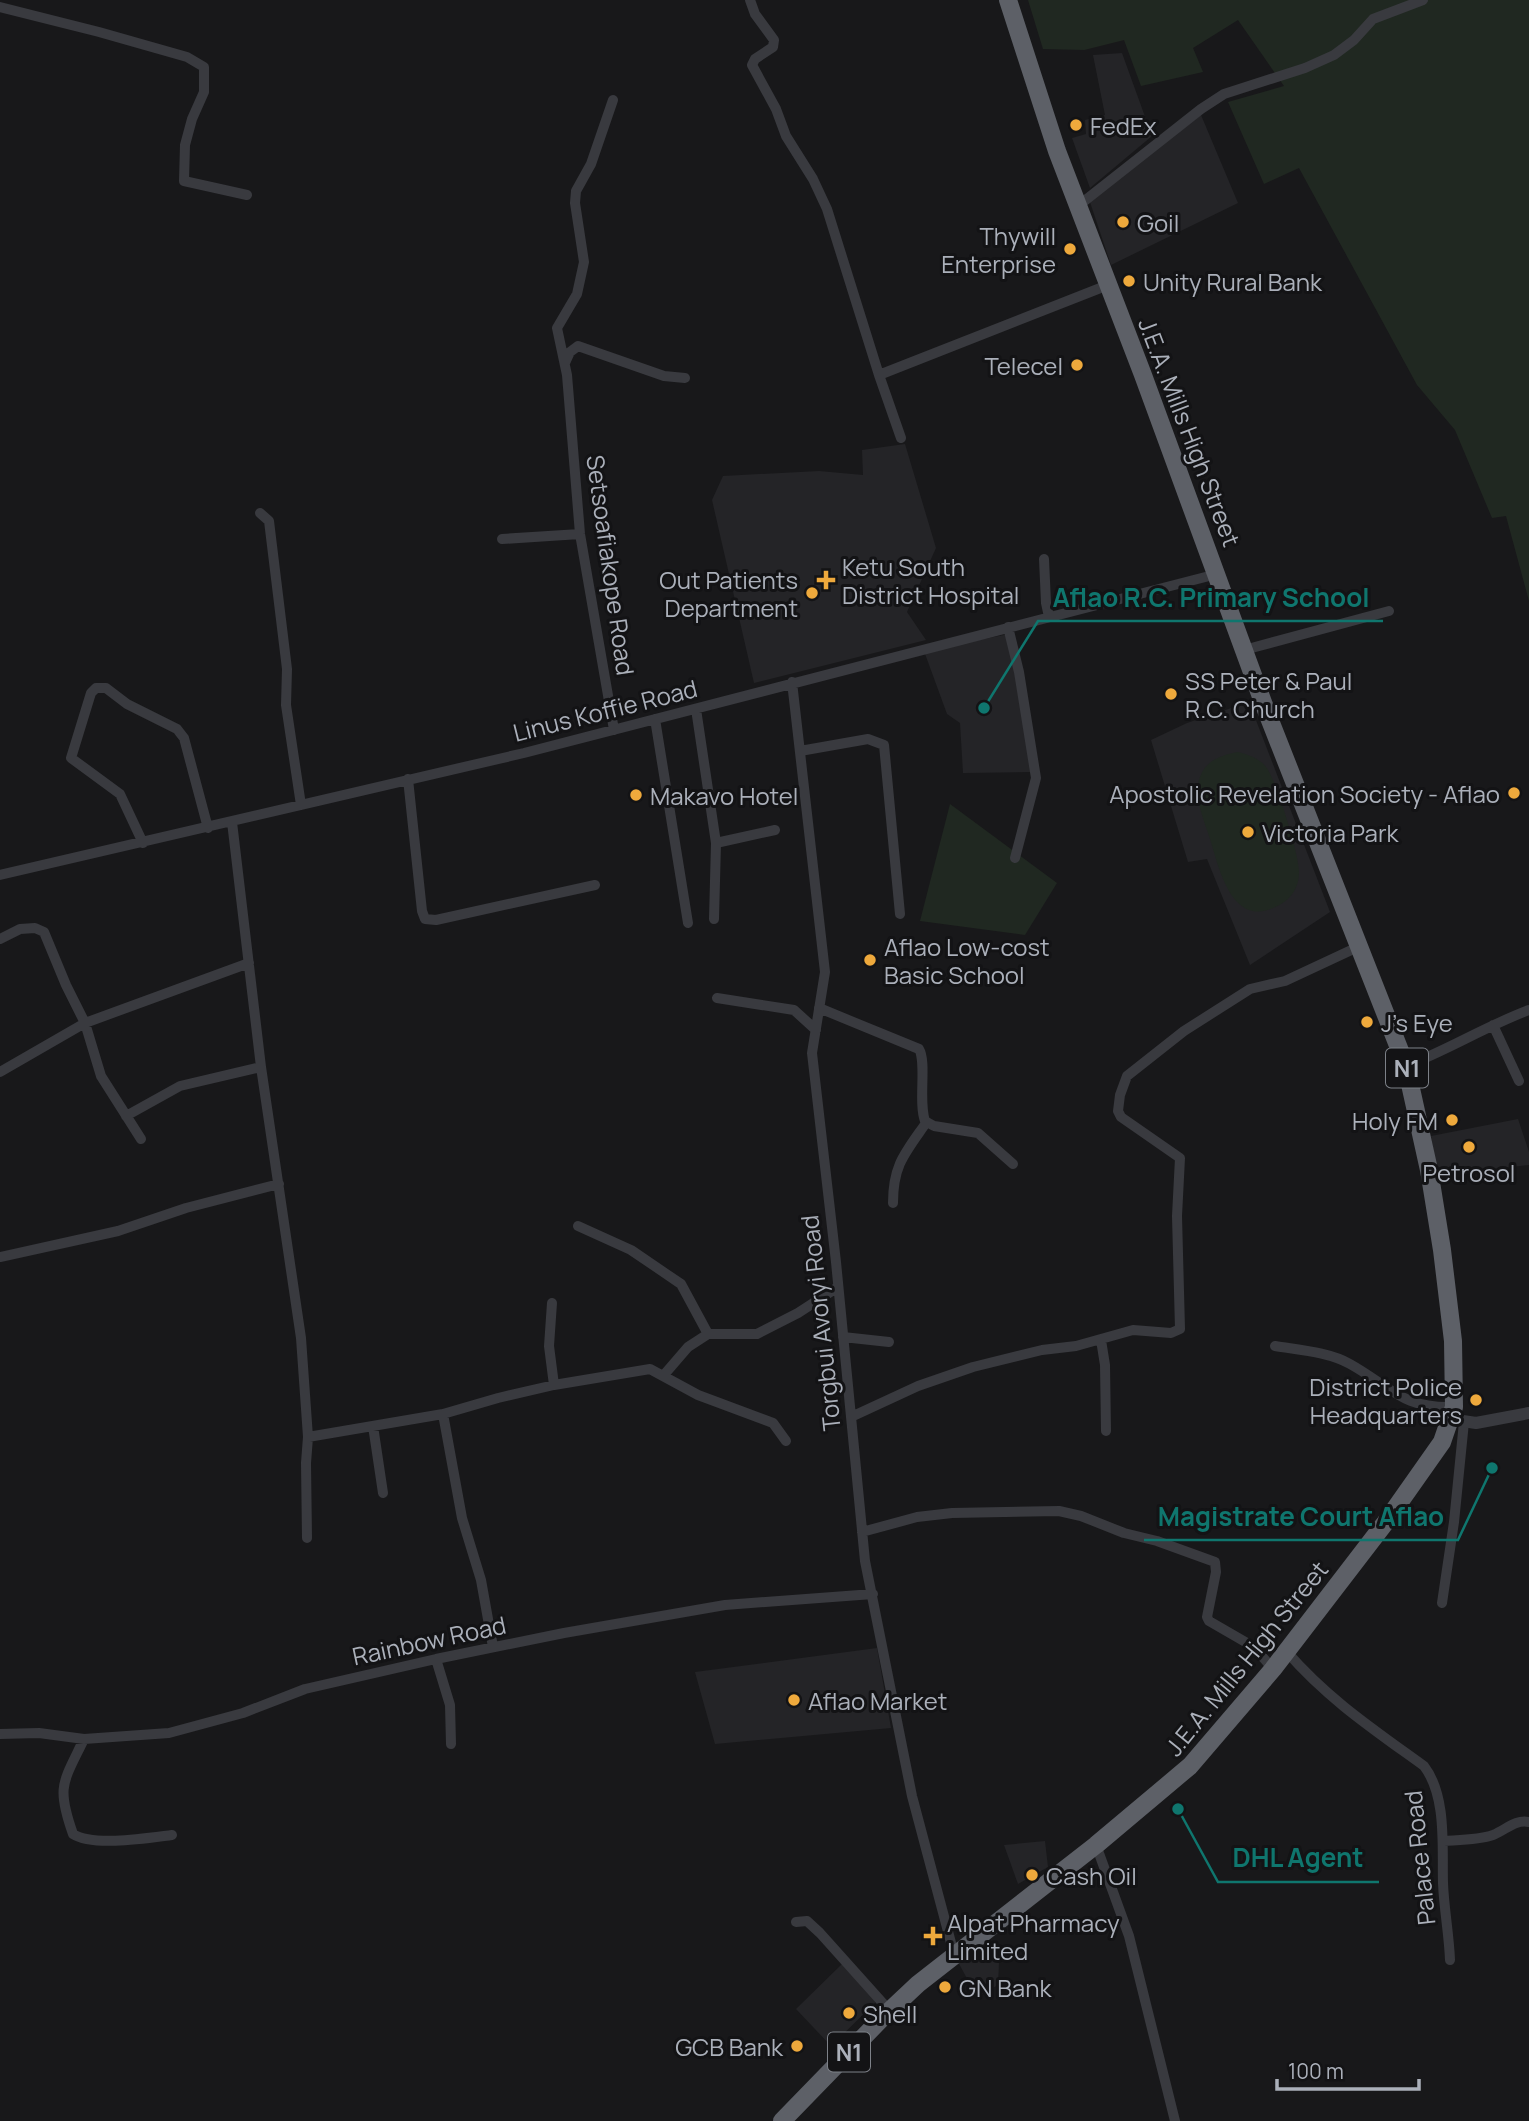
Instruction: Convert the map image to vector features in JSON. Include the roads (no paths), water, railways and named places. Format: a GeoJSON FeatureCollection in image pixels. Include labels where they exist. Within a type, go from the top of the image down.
{"type":"FeatureCollection","features":[{"type":"Feature","properties":{"kind":"highway","name":"J.E.A. Mills High Street"},"geometry":{"type":"LineString","coordinates":[[889,2010],[954,1954],[1180,1777],[1287,1652],[1385,1522],[1442,1442],[1456,1416],[1453,1341],[1442,1250],[1429,1170],[1406,1066],[1306,815],[1057,151],[1008,0]]}},
{"type":"Feature","properties":{"kind":"highway","name":"N1"},"geometry":{"type":"LineString","coordinates":[[782,2121],[889,2010]]}},
{"type":"Feature","properties":{"kind":"street"},"geometry":{"type":"LineString","coordinates":[[750,0],[755,14],[774,40],[773,47],[755,59],[752,65],[776,109],[786,136],[827,209],[858,312],[901,438]]}},
{"type":"Feature","properties":{"kind":"street"},"geometry":{"type":"LineString","coordinates":[[1078,206],[1224,94],[1305,68],[1334,55],[1354,40],[1373,19],[1423,0]]}},
{"type":"Feature","properties":{"kind":"street"},"geometry":{"type":"LineString","coordinates":[[0,6],[187,57],[204,67],[204,92],[192,119],[185,145],[184,181],[247,195]]}},
{"type":"Feature","properties":{"kind":"street","name":"Setsoafiakope Road"},"geometry":{"type":"LineString","coordinates":[[612,100],[591,164],[576,191],[575,202],[584,262],[577,294],[557,328],[565,363],[580,534],[614,730]]}},
{"type":"Feature","properties":{"kind":"street"},"geometry":{"type":"LineString","coordinates":[[879,375],[1108,285]]}},
{"type":"Feature","properties":{"kind":"street"},"geometry":{"type":"LineString","coordinates":[[565,363],[570,352],[578,346],[664,376],[685,378]]}},
{"type":"Feature","properties":{"kind":"street"},"geometry":{"type":"LineString","coordinates":[[261,513],[269,521],[287,669],[286,705],[301,805]]}},
{"type":"Feature","properties":{"kind":"street"},"geometry":{"type":"LineString","coordinates":[[502,539],[580,534]]}},
{"type":"Feature","properties":{"kind":"street"},"geometry":{"type":"LineString","coordinates":[[1044,559],[1049,617]]}},
{"type":"Feature","properties":{"kind":"street","name":"Linus Koffie Road"},"geometry":{"type":"LineString","coordinates":[[0,875],[614,730],[1217,574]]}},
{"type":"Feature","properties":{"kind":"street"},"geometry":{"type":"LineString","coordinates":[[1244,650],[1389,611]]}},
{"type":"Feature","properties":{"kind":"street"},"geometry":{"type":"LineString","coordinates":[[1009,627],[1036,778],[1015,858]]}},
{"type":"Feature","properties":{"kind":"street","name":"Torgbui Avoryi Road"},"geometry":{"type":"LineString","coordinates":[[792,682],[825,972],[812,1053],[865,1561],[912,1796],[954,1954]]}},
{"type":"Feature","properties":{"kind":"street"},"geometry":{"type":"LineString","coordinates":[[143,843],[120,794],[71,758],[96,688],[106,688],[127,704],[177,729],[184,738],[208,828]]}},
{"type":"Feature","properties":{"kind":"street"},"geometry":{"type":"LineString","coordinates":[[695,709],[716,843],[715,919]]}},
{"type":"Feature","properties":{"kind":"street"},"geometry":{"type":"LineString","coordinates":[[655,719],[688,923]]}},
{"type":"Feature","properties":{"kind":"street"},"geometry":{"type":"LineString","coordinates":[[800,751],[868,739],[884,745],[900,914]]}},
{"type":"Feature","properties":{"kind":"street"},"geometry":{"type":"LineString","coordinates":[[408,779],[425,919],[436,920],[595,885]]}},
{"type":"Feature","properties":{"kind":"street"},"geometry":{"type":"LineString","coordinates":[[232,822],[261,1067],[301,1338],[308,1437],[307,1538]]}},
{"type":"Feature","properties":{"kind":"street"},"geometry":{"type":"LineString","coordinates":[[716,843],[775,830]]}},
{"type":"Feature","properties":{"kind":"street"},"geometry":{"type":"LineString","coordinates":[[0,939],[20,929],[35,928],[44,932],[85,1023],[101,1076],[141,1139]]}},
{"type":"Feature","properties":{"kind":"street"},"geometry":{"type":"LineString","coordinates":[[851,1418],[918,1386],[973,1367],[1133,1330],[1171,1333],[1180,1329],[1177,1216],[1180,1158],[1122,1117],[1118,1111],[1123,1081],[1184,1031],[1251,989],[1286,981],[1360,946]]}},
{"type":"Feature","properties":{"kind":"street"},"geometry":{"type":"LineString","coordinates":[[0,1072],[85,1023],[249,963]]}},
{"type":"Feature","properties":{"kind":"street"},"geometry":{"type":"LineString","coordinates":[[717,999],[794,1010],[816,1030]]}},
{"type":"Feature","properties":{"kind":"street"},"geometry":{"type":"LineString","coordinates":[[820,1008],[919,1049],[922,1058],[923,1116],[926,1123]]}},
{"type":"Feature","properties":{"kind":"street"},"geometry":{"type":"LineString","coordinates":[[1406,1066],[1493,1024],[1529,1010]]}},
{"type":"Feature","properties":{"kind":"street"},"geometry":{"type":"LineString","coordinates":[[1493,1024],[1519,1081]]}},
{"type":"Feature","properties":{"kind":"street"},"geometry":{"type":"LineString","coordinates":[[127,1116],[180,1086],[261,1067]]}},
{"type":"Feature","properties":{"kind":"street"},"geometry":{"type":"LineString","coordinates":[[926,1123],[978,1133],[1013,1164]]}},
{"type":"Feature","properties":{"kind":"street"},"geometry":{"type":"LineString","coordinates":[[893,1203],[896,1170],[926,1123]]}},
{"type":"Feature","properties":{"kind":"street"},"geometry":{"type":"LineString","coordinates":[[0,1257],[118,1231],[186,1208],[279,1184]]}},
{"type":"Feature","properties":{"kind":"street"},"geometry":{"type":"LineString","coordinates":[[578,1226],[631,1250],[681,1284],[708,1334]]}},
{"type":"Feature","properties":{"kind":"street"},"geometry":{"type":"LineString","coordinates":[[663,1376],[688,1346],[708,1334],[757,1334],[798,1313],[838,1287]]}},
{"type":"Feature","properties":{"kind":"street"},"geometry":{"type":"LineString","coordinates":[[552,1304],[549,1346],[554,1385]]}},
{"type":"Feature","properties":{"kind":"street"},"geometry":{"type":"LineString","coordinates":[[843,1337],[889,1342]]}},
{"type":"Feature","properties":{"kind":"street"},"geometry":{"type":"LineString","coordinates":[[1101,1339],[1105,1365],[1106,1432]]}},
{"type":"Feature","properties":{"kind":"street"},"geometry":{"type":"LineString","coordinates":[[1275,1346],[1305,1350],[1349,1363],[1387,1390],[1415,1404],[1476,1423],[1529,1413]]}},
{"type":"Feature","properties":{"kind":"street"},"geometry":{"type":"LineString","coordinates":[[308,1437],[443,1414],[554,1385],[650,1369],[698,1395],[773,1423],[786,1441]]}},
{"type":"Feature","properties":{"kind":"street"},"geometry":{"type":"LineString","coordinates":[[443,1414],[462,1518],[481,1580],[493,1647]]}},
{"type":"Feature","properties":{"kind":"street"},"geometry":{"type":"LineString","coordinates":[[1443,1603],[1454,1522],[1456,1416]]}},
{"type":"Feature","properties":{"kind":"street"},"geometry":{"type":"LineString","coordinates":[[373,1426],[383,1493]]}},
{"type":"Feature","properties":{"kind":"street"},"geometry":{"type":"LineString","coordinates":[[862,1532],[916,1517],[952,1513],[1059,1511],[1157,1541],[1215,1562],[1216,1572],[1207,1617],[1209,1621],[1254,1647],[1273,1670]]}},
{"type":"Feature","properties":{"kind":"street","name":"Rainbow Road"},"geometry":{"type":"LineString","coordinates":[[0,1734],[39,1733],[84,1739],[169,1733],[243,1713],[305,1689],[436,1658],[725,1605],[873,1594]]}},
{"type":"Feature","properties":{"kind":"street","name":"Palace Road"},"geometry":{"type":"LineString","coordinates":[[1287,1652],[1308,1677],[1338,1704],[1424,1766],[1432,1776],[1444,1841],[1443,1885],[1450,1960]]}},
{"type":"Feature","properties":{"kind":"street"},"geometry":{"type":"LineString","coordinates":[[436,1658],[450,1704],[451,1744]]}},
{"type":"Feature","properties":{"kind":"street"},"geometry":{"type":"LineString","coordinates":[[84,1739],[62,1789],[62,1799],[74,1835],[98,1839],[172,1835]]}},
{"type":"Feature","properties":{"kind":"street"},"geometry":{"type":"LineString","coordinates":[[1444,1841],[1493,1835],[1509,1825],[1529,1822]]}},
{"type":"Feature","properties":{"kind":"street"},"geometry":{"type":"LineString","coordinates":[[1096,1845],[1129,1936],[1175,2121]]}},
{"type":"Feature","properties":{"kind":"street"},"geometry":{"type":"LineString","coordinates":[[796,1922],[807,1921],[820,1933],[889,2010]]}},
{"type":"Feature","properties":{"kind":"place","name":"FedEx"},"geometry":{"type":"Point","coordinates":[1076,125]}},
{"type":"Feature","properties":{"kind":"place","name":"Goil"},"geometry":{"type":"Point","coordinates":[1123,222]}},
{"type":"Feature","properties":{"kind":"place","name":"Thywill Enterprise"},"geometry":{"type":"Point","coordinates":[1070,249]}},
{"type":"Feature","properties":{"kind":"place","name":"Unity Rural Bank"},"geometry":{"type":"Point","coordinates":[1129,281]}},
{"type":"Feature","properties":{"kind":"place","name":"Telecel"},"geometry":{"type":"Point","coordinates":[1077,365]}},
{"type":"Feature","properties":{"kind":"place","name":"Ketu South District Hospital"},"geometry":{"type":"Point","coordinates":[826,580]}},
{"type":"Feature","properties":{"kind":"place","name":"Out Patients Department"},"geometry":{"type":"Point","coordinates":[812,593]}},
{"type":"Feature","properties":{"kind":"place","name":"SS Peter & Paul R.C. Church"},"geometry":{"type":"Point","coordinates":[1171,694]}},
{"type":"Feature","properties":{"kind":"place","name":"Aflao R.C. Primary School"},"geometry":{"type":"Point","coordinates":[984,708]}},
{"type":"Feature","properties":{"kind":"place","name":"Apostolic Revelation Society - Aflao"},"geometry":{"type":"Point","coordinates":[1514,793]}},
{"type":"Feature","properties":{"kind":"place","name":"Makavo Hotel"},"geometry":{"type":"Point","coordinates":[636,795]}},
{"type":"Feature","properties":{"kind":"place","name":"Victoria Park"},"geometry":{"type":"Point","coordinates":[1248,832]}},
{"type":"Feature","properties":{"kind":"place","name":"Aflao Low-cost Basic School"},"geometry":{"type":"Point","coordinates":[870,960]}},
{"type":"Feature","properties":{"kind":"place","name":"J's Eye"},"geometry":{"type":"Point","coordinates":[1367,1022]}},
{"type":"Feature","properties":{"kind":"place","name":"Holy FM"},"geometry":{"type":"Point","coordinates":[1452,1120]}},
{"type":"Feature","properties":{"kind":"place","name":"Petrosol"},"geometry":{"type":"Point","coordinates":[1469,1147]}},
{"type":"Feature","properties":{"kind":"place","name":"District Police Headquarters"},"geometry":{"type":"Point","coordinates":[1476,1400]}},
{"type":"Feature","properties":{"kind":"place","name":"Magistrate Court Aflao"},"geometry":{"type":"Point","coordinates":[1492,1468]}},
{"type":"Feature","properties":{"kind":"place","name":"Aflao Market"},"geometry":{"type":"Point","coordinates":[794,1700]}},
{"type":"Feature","properties":{"kind":"place","name":"DHL Agent"},"geometry":{"type":"Point","coordinates":[1178,1809]}},
{"type":"Feature","properties":{"kind":"place","name":"Cash Oil"},"geometry":{"type":"Point","coordinates":[1032,1875]}},
{"type":"Feature","properties":{"kind":"place","name":"Alpat Pharmacy Limited"},"geometry":{"type":"Point","coordinates":[933,1936]}},
{"type":"Feature","properties":{"kind":"place","name":"GN Bank"},"geometry":{"type":"Point","coordinates":[945,1987]}},
{"type":"Feature","properties":{"kind":"place","name":"Shell"},"geometry":{"type":"Point","coordinates":[849,2013]}},
{"type":"Feature","properties":{"kind":"place","name":"GCB Bank"},"geometry":{"type":"Point","coordinates":[797,2046]}}]}
